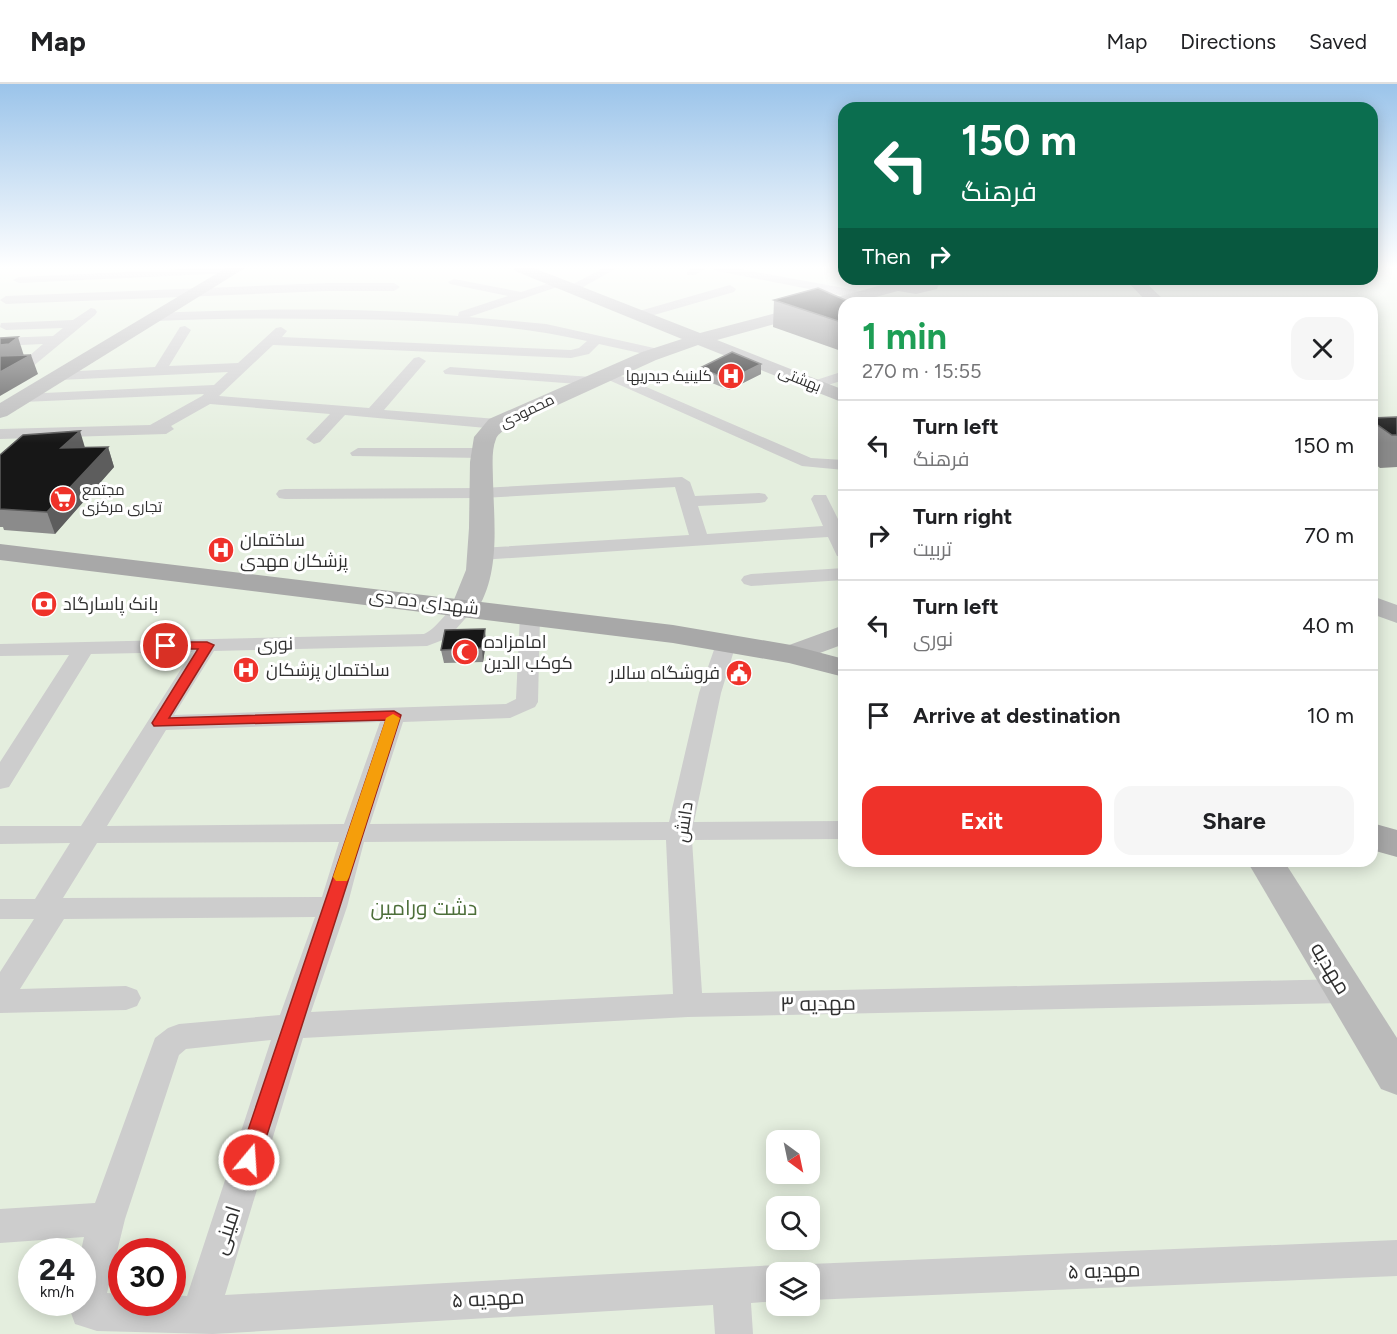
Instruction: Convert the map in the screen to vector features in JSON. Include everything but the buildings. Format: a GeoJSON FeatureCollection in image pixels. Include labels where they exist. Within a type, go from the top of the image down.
{"type":"FeatureCollection","features":[{"type":"Feature","properties":{"kind":"main road","name":"شهدای ده دی"},"geometry":{"type":"LineString","coordinates":[[0,552],[673,634],[791,654],[838,666]]}},
{"type":"Feature","properties":{"kind":"main road"},"geometry":{"type":"LineString","coordinates":[[1378,838],[1397,844]]}},
{"type":"Feature","properties":{"kind":"street"},"geometry":{"type":"LineString","coordinates":[[74,326],[16,369],[65,372],[242,367]]}},
{"type":"Feature","properties":{"kind":"street"},"geometry":{"type":"LineString","coordinates":[[0,412],[141,326]]}},
{"type":"Feature","properties":{"kind":"street"},"geometry":{"type":"LineString","coordinates":[[0,434],[159,429],[212,394],[286,326]]}},
{"type":"Feature","properties":{"kind":"street"},"geometry":{"type":"LineString","coordinates":[[530,326],[597,338],[657,353]]}},
{"type":"Feature","properties":{"kind":"street","name":"بهشتی"},"geometry":{"type":"LineString","coordinates":[[667,326],[838,395]]}},
{"type":"Feature","properties":{"kind":"street","name":"محمودی"},"geometry":{"type":"LineString","coordinates":[[465,607],[479,570],[485,437],[497,424],[657,353],[745,326]]}},
{"type":"Feature","properties":{"kind":"street"},"geometry":{"type":"LineString","coordinates":[[159,371],[185,330]]}},
{"type":"Feature","properties":{"kind":"street"},"geometry":{"type":"LineString","coordinates":[[270,341],[571,354],[584,351],[597,338]]}},
{"type":"Feature","properties":{"kind":"street"},"geometry":{"type":"LineString","coordinates":[[0,342],[56,340]]}},
{"type":"Feature","properties":{"kind":"street"},"geometry":{"type":"LineString","coordinates":[[373,413],[418,361]]}},
{"type":"Feature","properties":{"kind":"street"},"geometry":{"type":"LineString","coordinates":[[450,370],[599,378],[808,463],[838,465]]}},
{"type":"Feature","properties":{"kind":"street"},"geometry":{"type":"LineString","coordinates":[[815,385],[838,377]]}},
{"type":"Feature","properties":{"kind":"street"},"geometry":{"type":"LineString","coordinates":[[23,398],[212,394],[342,410],[497,424]]}},
{"type":"Feature","properties":{"kind":"street"},"geometry":{"type":"LineString","coordinates":[[314,439],[342,410]]}},
{"type":"Feature","properties":{"kind":"street"},"geometry":{"type":"LineString","coordinates":[[358,453],[483,453]]}},
{"type":"Feature","properties":{"kind":"street"},"geometry":{"type":"LineString","coordinates":[[285,494],[482,493],[682,482],[700,540]]}},
{"type":"Feature","properties":{"kind":"street"},"geometry":{"type":"LineString","coordinates":[[688,501],[759,498]]}},
{"type":"Feature","properties":{"kind":"street"},"geometry":{"type":"LineString","coordinates":[[838,509],[823,505],[838,538]]}},
{"type":"Feature","properties":{"kind":"street"},"geometry":{"type":"LineString","coordinates":[[480,554],[835,531]]}},
{"type":"Feature","properties":{"kind":"street"},"geometry":{"type":"LineString","coordinates":[[751,580],[838,574]]}},
{"type":"Feature","properties":{"kind":"street"},"geometry":{"type":"LineString","coordinates":[[1378,586],[1397,591]]}},
{"type":"Feature","properties":{"kind":"street","name":"نوری"},"geometry":{"type":"LineString","coordinates":[[0,650],[427,640],[441,634],[465,607]]}},
{"type":"Feature","properties":{"kind":"street"},"geometry":{"type":"LineString","coordinates":[[1378,607],[1397,615]]}},
{"type":"Feature","properties":{"kind":"street"},"geometry":{"type":"LineString","coordinates":[[1378,614],[1397,615]]}},
{"type":"Feature","properties":{"kind":"street"},"geometry":{"type":"LineString","coordinates":[[159,723],[510,711],[527,702],[530,615]]}},
{"type":"Feature","properties":{"kind":"street"},"geometry":{"type":"LineString","coordinates":[[791,654],[838,636]]}},
{"type":"Feature","properties":{"kind":"street","name":"دانش"},"geometry":{"type":"LineString","coordinates":[[688,1005],[679,833],[710,693],[726,644]]}},
{"type":"Feature","properties":{"kind":"street"},"geometry":{"type":"LineString","coordinates":[[0,996],[90,833],[207,645]]}},
{"type":"Feature","properties":{"kind":"street"},"geometry":{"type":"LineString","coordinates":[[0,781],[84,648]]}},
{"type":"Feature","properties":{"kind":"street","name":"امینی"},"geometry":{"type":"LineString","coordinates":[[196,1324],[394,715]]}},
{"type":"Feature","properties":{"kind":"street"},"geometry":{"type":"LineString","coordinates":[[0,835],[679,833],[838,830]]}},
{"type":"Feature","properties":{"kind":"street","name":"مهدیه"},"geometry":{"type":"LineString","coordinates":[[1269,867],[1397,1076]]}},
{"type":"Feature","properties":{"kind":"street"},"geometry":{"type":"LineString","coordinates":[[0,909],[333,906]]}},
{"type":"Feature","properties":{"kind":"street","name":"مهدیه ۳"},"geometry":{"type":"LineString","coordinates":[[107,1219],[166,1047],[179,1037],[291,1026],[688,1005],[1345,991]]}},
{"type":"Feature","properties":{"kind":"street"},"geometry":{"type":"LineString","coordinates":[[0,1001],[126,998]]}},
{"type":"Feature","properties":{"kind":"street"},"geometry":{"type":"LineString","coordinates":[[0,1226],[107,1219]]}},
{"type":"Feature","properties":{"kind":"street","name":"مهدیه ۵"},"geometry":{"type":"LineString","coordinates":[[107,1219],[86,1301],[88,1311],[196,1324],[766,1283]]}},
{"type":"Feature","properties":{"kind":"street","name":"مهدیه ۵"},"geometry":{"type":"LineString","coordinates":[[820,1282],[1397,1258]]}},
{"type":"Feature","properties":{"kind":"street"},"geometry":{"type":"LineString","coordinates":[[731,1285],[734,1334]]}},
{"type":"Feature","properties":{"kind":"green space","name":"دشت ورامین"},"geometry":{"type":"Polygon","coordinates":[[[0,326],[838,326],[838,867],[1378,867],[1378,326],[1397,326],[1397,1334],[0,1334],[0,326]]]}},
{"type":"Feature","properties":{"kind":"slow traffic"},"geometry":{"type":"LineString","coordinates":[[341,877],[393,718]]}},
{"type":"Feature","properties":{"kind":"place","name":"کلینیک حیدریها"},"geometry":{"type":"Point","coordinates":[731,376]}},
{"type":"Feature","properties":{"kind":"place","name":"مجتمع تجاری مرکزی"},"geometry":{"type":"Point","coordinates":[63,499]}},
{"type":"Feature","properties":{"kind":"place","name":"ساختمان پزشکان مهدی"},"geometry":{"type":"Point","coordinates":[221,550]}},
{"type":"Feature","properties":{"kind":"place","name":"بانک پاسارگاد"},"geometry":{"type":"Point","coordinates":[44,604]}},
{"type":"Feature","properties":{"kind":"place","name":"امامزاده کوکب الدین"},"geometry":{"type":"Point","coordinates":[465,652]}},
{"type":"Feature","properties":{"kind":"place","name":"ساختمان پزشکان"},"geometry":{"type":"Point","coordinates":[246,670]}},
{"type":"Feature","properties":{"kind":"place","name":"فروشگاه سالار"},"geometry":{"type":"Point","coordinates":[739,673]}},
{"type":"Feature","properties":{"kind":"route"},"geometry":{"type":"LineString","coordinates":[[166,646],[207,645],[159,723],[394,715],[249,1160]]}}]}
